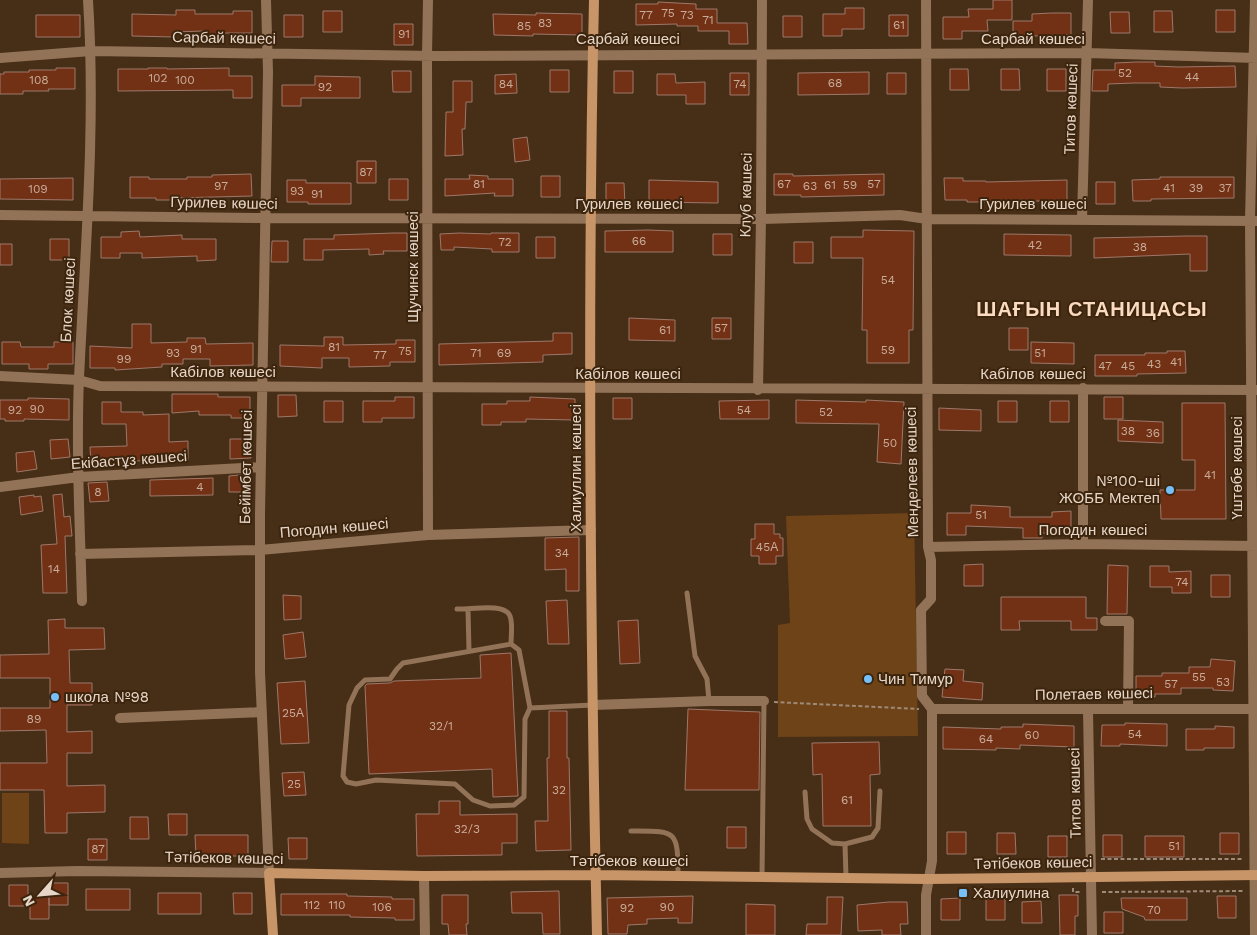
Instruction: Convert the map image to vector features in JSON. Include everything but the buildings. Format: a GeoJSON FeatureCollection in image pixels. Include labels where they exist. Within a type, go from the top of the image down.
{"type":"FeatureCollection","features":[{"type":"Feature","properties":{"kind":"main road","name":"Халиуллин көшесі"},"geometry":{"type":"LineString","coordinates":[[594,0],[590,218],[591,530],[597,935]]}},
{"type":"Feature","properties":{"kind":"main road","name":"Тәтібеков көшесі"},"geometry":{"type":"LineString","coordinates":[[269,873],[424,876],[595,875],[928,879],[1255,875]]}},
{"type":"Feature","properties":{"kind":"main road","name":"Бейімбет көшесі"},"geometry":{"type":"LineString","coordinates":[[269,873],[273,935]]}},
{"type":"Feature","properties":{"kind":"street","name":"Блок көшесі"},"geometry":{"type":"LineString","coordinates":[[82,601],[79,380],[88,216],[91,51],[88,0]]}},
{"type":"Feature","properties":{"kind":"street","name":"Бейімбет көшесі"},"geometry":{"type":"LineString","coordinates":[[266,0],[268,54],[260,550],[261,712],[269,873]]}},
{"type":"Feature","properties":{"kind":"street","name":"Щучинск көшесі"},"geometry":{"type":"LineString","coordinates":[[428,0],[428,535]]}},
{"type":"Feature","properties":{"kind":"street","name":"Клуб көшесі"},"geometry":{"type":"LineString","coordinates":[[758,390],[762,0]]}},
{"type":"Feature","properties":{"kind":"street","name":"Менделеев көшесі"},"geometry":{"type":"LineString","coordinates":[[926,0],[926,390],[928,547],[931,560],[931,599],[921,610],[922,696],[932,709],[932,861],[926,895],[926,935]]}},
{"type":"Feature","properties":{"kind":"street","name":"Титов көшесі"},"geometry":{"type":"LineString","coordinates":[[1082,219],[1088,0]]}},
{"type":"Feature","properties":{"kind":"street","name":"Үштөбе көшесі"},"geometry":{"type":"LineString","coordinates":[[1254,935],[1255,0]]}},
{"type":"Feature","properties":{"kind":"street","name":"Сарбай көшесі"},"geometry":{"type":"LineString","coordinates":[[0,58],[91,51],[427,56],[1088,53],[1256,58]]}},
{"type":"Feature","properties":{"kind":"street","name":"Гурилев көшесі"},"geometry":{"type":"LineString","coordinates":[[0,215],[265,218],[761,219],[900,215],[927,219],[1254,221]]}},
{"type":"Feature","properties":{"kind":"street","name":"Кабілов көшесі"},"geometry":{"type":"LineString","coordinates":[[0,376],[79,380],[100,386],[758,390],[1083,388],[1254,390]]}},
{"type":"Feature","properties":{"kind":"street"},"geometry":{"type":"LineString","coordinates":[[1083,388],[1083,544]]}},
{"type":"Feature","properties":{"kind":"street","name":"Екібастұз көшесі"},"geometry":{"type":"LineString","coordinates":[[0,487],[79,477],[261,467]]}},
{"type":"Feature","properties":{"kind":"street","name":"Погодин көшесі"},"geometry":{"type":"LineString","coordinates":[[80,554],[260,550],[428,535],[591,530]]}},
{"type":"Feature","properties":{"kind":"street","name":"Погодин көшесі"},"geometry":{"type":"LineString","coordinates":[[928,547],[1083,544],[1255,546]]}},
{"type":"Feature","properties":{"kind":"street"},"geometry":{"type":"LineString","coordinates":[[1105,621],[1129,621],[1128,708]]}},
{"type":"Feature","properties":{"kind":"street"},"geometry":{"type":"LineString","coordinates":[[593,705],[709,701],[764,702]]}},
{"type":"Feature","properties":{"kind":"street","name":"Полетаев көшесі"},"geometry":{"type":"LineString","coordinates":[[932,709],[1255,709]]}},
{"type":"Feature","properties":{"kind":"street","name":"Титов көшесі"},"geometry":{"type":"LineString","coordinates":[[1088,710],[1092,935]]}},
{"type":"Feature","properties":{"kind":"street"},"geometry":{"type":"LineString","coordinates":[[120,718],[261,712]]}},
{"type":"Feature","properties":{"kind":"street","name":"Тәтібеков көшесі"},"geometry":{"type":"LineString","coordinates":[[0,873],[78,871],[269,873]]}},
{"type":"Feature","properties":{"kind":"street"},"geometry":{"type":"LineString","coordinates":[[424,876],[425,935]]}},
{"type":"Feature","properties":{"kind":"lane"},"geometry":{"type":"LineString","coordinates":[[687,593],[695,656],[707,678],[709,701]]}},
{"type":"Feature","properties":{"kind":"lane"},"geometry":{"type":"LineString","coordinates":[[457,609],[498,608],[507,612],[510,617],[511,644]]}},
{"type":"Feature","properties":{"kind":"lane"},"geometry":{"type":"LineString","coordinates":[[468,610],[469,652]]}},
{"type":"Feature","properties":{"kind":"lane"},"geometry":{"type":"LineString","coordinates":[[511,644],[519,650],[524,686],[530,708],[526,719],[524,797],[514,805],[490,806],[473,800],[454,784],[376,780],[356,784],[347,782],[343,776],[349,705],[357,688],[365,680],[390,679],[403,663],[469,652],[511,644]]}},
{"type":"Feature","properties":{"kind":"lane"},"geometry":{"type":"LineString","coordinates":[[762,876],[764,702]]}},
{"type":"Feature","properties":{"kind":"lane"},"geometry":{"type":"LineString","coordinates":[[530,708],[593,705]]}},
{"type":"Feature","properties":{"kind":"lane"},"geometry":{"type":"LineString","coordinates":[[806,792],[806,819],[812,829],[832,843],[845,844],[872,837],[878,828],[880,791]]}},
{"type":"Feature","properties":{"kind":"lane"},"geometry":{"type":"LineString","coordinates":[[631,831],[664,831],[673,836],[677,844],[678,876]]}},
{"type":"Feature","properties":{"kind":"lane"},"geometry":{"type":"LineString","coordinates":[[845,844],[846,877]]}},
{"type":"Feature","properties":{"kind":"path"},"geometry":{"type":"LineString","coordinates":[[764,702],[932,709]]}},
{"type":"Feature","properties":{"kind":"path"},"geometry":{"type":"LineString","coordinates":[[1074,860],[1254,858]]}},
{"type":"Feature","properties":{"kind":"path"},"geometry":{"type":"LineString","coordinates":[[1073,892],[1253,890]]}},
{"type":"Feature","properties":{"kind":"shaded area"},"geometry":{"type":"Polygon","coordinates":[[[914,513],[918,736],[778,737],[778,625],[790,623],[786,516],[914,513]]]}},
{"type":"Feature","properties":{"kind":"shaded area"},"geometry":{"type":"Polygon","coordinates":[[[2,793],[29,793],[29,844],[2,843],[2,793]]]}},
{"type":"Feature","properties":{"kind":"place","name":"№100-ші ЖОББ Мектеп"},"geometry":{"type":"Point","coordinates":[1170,490]}},
{"type":"Feature","properties":{"kind":"place","name":"Чин Тимур"},"geometry":{"type":"Point","coordinates":[868,679]}},
{"type":"Feature","properties":{"kind":"place","name":"школа №98"},"geometry":{"type":"Point","coordinates":[55,697]}},
{"type":"Feature","properties":{"kind":"place","name":"Халиулина"},"geometry":{"type":"Point","coordinates":[963,893]}},
{"type":"Feature","properties":{"kind":"district","name":"ШАҒЫН СТАНИЦАСЫ"},"geometry":{"type":"Point","coordinates":[1092,309]}}]}
